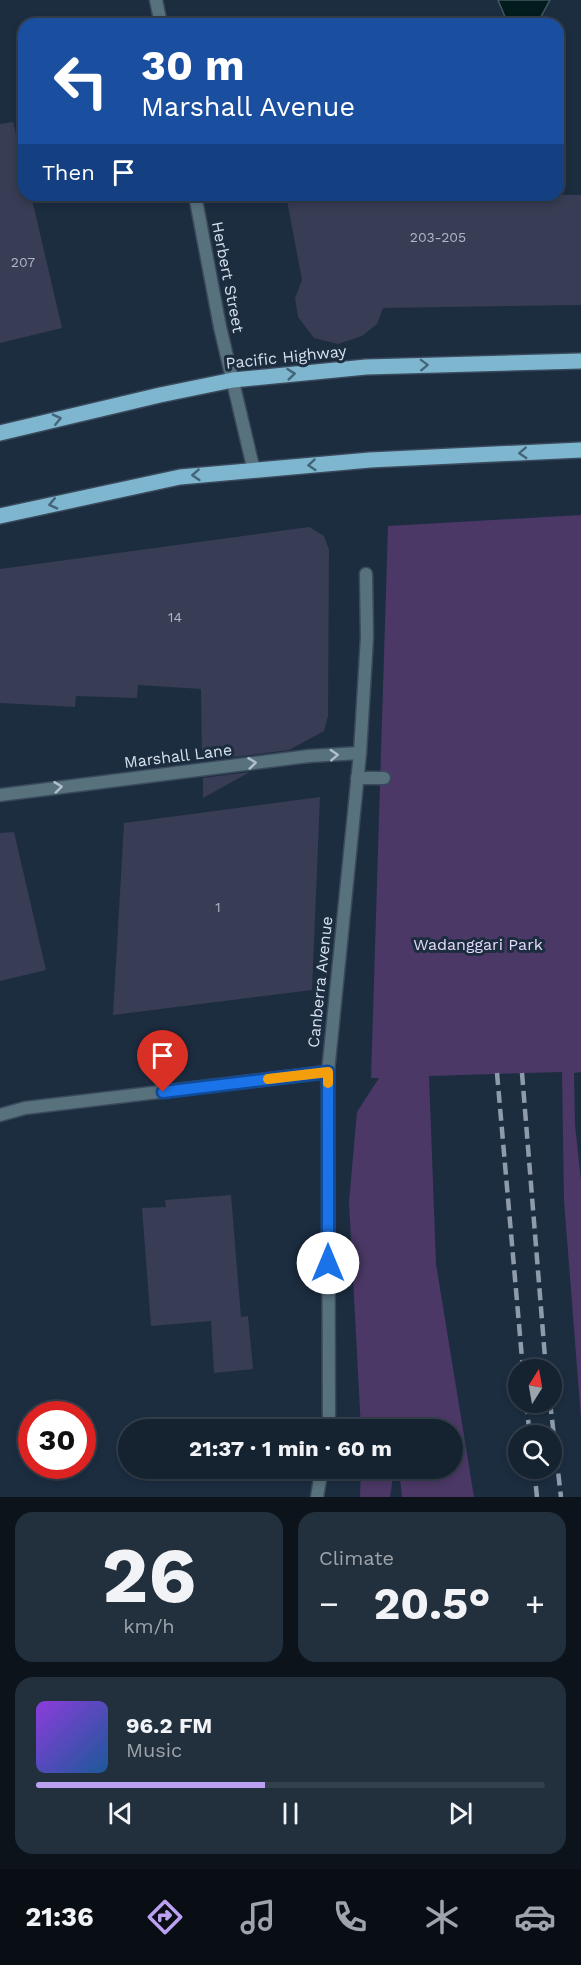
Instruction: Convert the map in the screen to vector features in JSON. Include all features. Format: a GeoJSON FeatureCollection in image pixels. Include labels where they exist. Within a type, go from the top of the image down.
{"type":"FeatureCollection","features":[{"type":"Feature","properties":{"kind":"main road","name":"Pacific Highway"},"geometry":{"type":"LineString","coordinates":[[0,433],[233,380],[366,367],[581,361]]}},
{"type":"Feature","properties":{"kind":"main road"},"geometry":{"type":"LineString","coordinates":[[0,516],[180,477],[370,460],[581,450]]}},
{"type":"Feature","properties":{"kind":"street"},"geometry":{"type":"LineString","coordinates":[[156,0],[160,18]]}},
{"type":"Feature","properties":{"kind":"street","name":"Herbert Street"},"geometry":{"type":"LineString","coordinates":[[196,201],[220,327],[254,471]]}},
{"type":"Feature","properties":{"kind":"street","name":"Canberra Avenue"},"geometry":{"type":"LineString","coordinates":[[329,1419],[328,1072],[360,753],[367,637],[366,574]]}},
{"type":"Feature","properties":{"kind":"street","name":"Marshall Lane"},"geometry":{"type":"LineString","coordinates":[[0,795],[309,756],[360,753]]}},
{"type":"Feature","properties":{"kind":"street"},"geometry":{"type":"LineString","coordinates":[[357,778],[384,778]]}},
{"type":"Feature","properties":{"kind":"street"},"geometry":{"type":"LineString","coordinates":[[0,1115],[26,1108],[328,1072]]}},
{"type":"Feature","properties":{"kind":"street"},"geometry":{"type":"LineString","coordinates":[[316,1497],[320,1479]]}},
{"type":"Feature","properties":{"kind":"green space","name":"Wadanggari Park"},"geometry":{"type":"Polygon","coordinates":[[[581,515],[581,1072],[574,1073],[575,1125],[581,1180],[581,1419],[564,1200],[562,1072],[429,1076],[436,1264],[461,1419],[360,1419],[349,1202],[357,1112],[379,1078],[371,1078],[388,526],[581,515]]]}},
{"type":"Feature","properties":{"kind":"green space","name":"Wadanggari Park"},"geometry":{"type":"Polygon","coordinates":[[[463,1430],[474,1497],[402,1497],[400,1479],[463,1479],[463,1430]]]}},
{"type":"Feature","properties":{"kind":"green space"},"geometry":{"type":"Polygon","coordinates":[[[361,1479],[393,1479],[390,1497],[360,1497],[361,1479]]]}},
{"type":"Feature","properties":{"kind":"shaded area"},"geometry":{"type":"Polygon","coordinates":[[[498,0],[550,0],[540,18],[506,18],[498,0]]]}},
{"type":"Feature","properties":{"kind":"building"},"geometry":{"type":"Polygon","coordinates":[[[13,122],[18,142],[18,201],[32,201],[62,328],[0,343],[0,124],[13,122]]]}},
{"type":"Feature","properties":{"kind":"building"},"geometry":{"type":"Polygon","coordinates":[[[564,195],[581,195],[581,305],[383,308],[377,324],[362,336],[338,344],[314,338],[298,317],[295,298],[302,280],[287,201],[564,201],[564,195]]]}},
{"type":"Feature","properties":{"kind":"building"},"geometry":{"type":"Polygon","coordinates":[[[309,527],[324,536],[329,550],[328,716],[324,731],[289,750],[202,761],[201,689],[138,685],[137,698],[76,696],[75,707],[0,703],[0,569],[309,527]]]}},
{"type":"Feature","properties":{"kind":"building"},"geometry":{"type":"Polygon","coordinates":[[[250,772],[203,798],[203,778],[250,772]]]}},
{"type":"Feature","properties":{"kind":"building"},"geometry":{"type":"Polygon","coordinates":[[[320,797],[312,990],[113,1015],[124,823],[320,797]]]}},
{"type":"Feature","properties":{"kind":"building"},"geometry":{"type":"Polygon","coordinates":[[[14,832],[46,970],[0,981],[0,833],[14,832]]]}},
{"type":"Feature","properties":{"kind":"building"},"geometry":{"type":"Polygon","coordinates":[[[231,1195],[241,1317],[248,1316],[253,1369],[214,1373],[211,1321],[151,1326],[142,1208],[166,1207],[165,1200],[231,1195]]]}},
{"type":"Feature","properties":{"kind":"railway"},"geometry":{"type":"LineString","coordinates":[[497,1073],[522,1359]]}},
{"type":"Feature","properties":{"kind":"railway"},"geometry":{"type":"LineString","coordinates":[[522,1073],[545,1359]]}},
{"type":"Feature","properties":{"kind":"railway"},"geometry":{"type":"LineString","coordinates":[[527,1413],[529,1425]]}},
{"type":"Feature","properties":{"kind":"railway"},"geometry":{"type":"LineString","coordinates":[[551,1413],[561,1497]]}},
{"type":"Feature","properties":{"kind":"railway"},"geometry":{"type":"LineString","coordinates":[[535,1479],[537,1497]]}},
{"type":"Feature","properties":{"kind":"slow traffic"},"geometry":{"type":"LineString","coordinates":[[268,1079],[328,1072],[328,1083]]}},
{"type":"Feature","properties":{"kind":"route"},"geometry":{"type":"LineString","coordinates":[[163,1092],[328,1072],[328,1263]]}}]}
